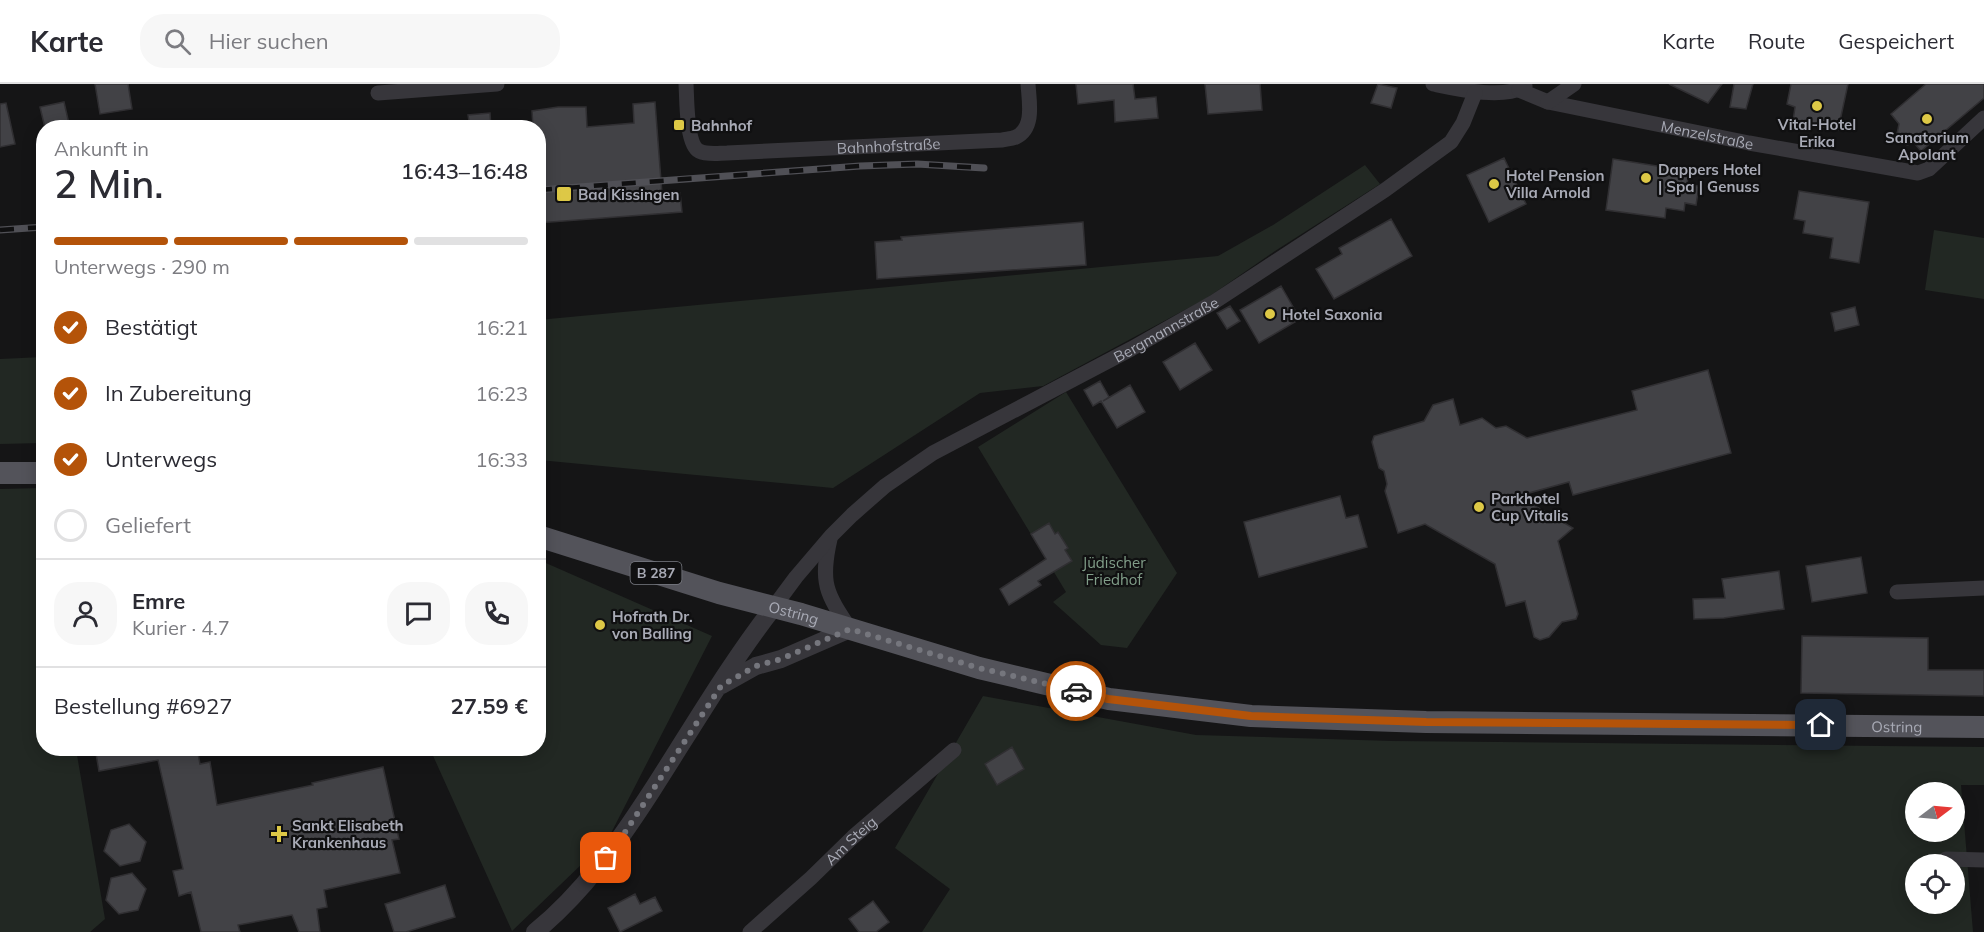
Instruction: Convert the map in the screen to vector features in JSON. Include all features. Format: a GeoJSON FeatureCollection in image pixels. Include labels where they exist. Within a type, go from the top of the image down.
{"type":"FeatureCollection","features":[{"type":"Feature","properties":{"kind":"main road"},"geometry":{"type":"LineString","coordinates":[[0,473],[36,473]]}},
{"type":"Feature","properties":{"kind":"main road","name":"Ostring"},"geometry":{"type":"LineString","coordinates":[[546,539],[718,593],[801,614],[979,668],[1108,699],[1251,716],[1426,722],[1984,727]]}},
{"type":"Feature","properties":{"kind":"street"},"geometry":{"type":"LineString","coordinates":[[378,93],[497,84]]}},
{"type":"Feature","properties":{"kind":"street","name":"Bahnhofstraße"},"geometry":{"type":"LineString","coordinates":[[686,84],[690,140],[702,153],[727,153],[1002,140],[1017,137],[1027,126],[1030,113],[1028,84]]}},
{"type":"Feature","properties":{"kind":"street"},"geometry":{"type":"LineString","coordinates":[[1433,84],[1474,93],[1523,87]]}},
{"type":"Feature","properties":{"kind":"street"},"geometry":{"type":"LineString","coordinates":[[1548,102],[1574,84]]}},
{"type":"Feature","properties":{"kind":"street","name":"Menzelstraße"},"geometry":{"type":"LineString","coordinates":[[1523,87],[1548,102],[1749,143],[1918,173],[1929,170],[1984,118]]}},
{"type":"Feature","properties":{"kind":"street","name":"Bergmannstraße"},"geometry":{"type":"LineString","coordinates":[[773,608],[831,536],[885,486],[933,453],[1131,349],[1214,302],[1385,190],[1451,142],[1464,123],[1474,93]]}},
{"type":"Feature","properties":{"kind":"street"},"geometry":{"type":"LineString","coordinates":[[721,686],[756,666],[781,659],[850,629],[834,605],[827,588],[825,564],[831,536]]}},
{"type":"Feature","properties":{"kind":"street"},"geometry":{"type":"LineString","coordinates":[[1897,592],[1984,588]]}},
{"type":"Feature","properties":{"kind":"street"},"geometry":{"type":"LineString","coordinates":[[535,932],[582,888],[618,843],[746,644],[773,608]]}},
{"type":"Feature","properties":{"kind":"street","name":"Am Steig"},"geometry":{"type":"LineString","coordinates":[[750,932],[954,750]]}},
{"type":"Feature","properties":{"kind":"street"},"geometry":{"type":"LineString","coordinates":[[1965,860],[1984,860]]}},
{"type":"Feature","properties":{"kind":"green space"},"geometry":{"type":"Polygon","coordinates":[[[1365,165],[1380,184],[1275,251],[1207,298],[1043,386],[980,393],[833,488],[546,461],[546,319],[1218,256],[1273,225],[1365,165]]]}},
{"type":"Feature","properties":{"kind":"green space"},"geometry":{"type":"Polygon","coordinates":[[[1934,230],[1984,238],[1984,299],[1925,290],[1934,230]]]}},
{"type":"Feature","properties":{"kind":"green space"},"geometry":{"type":"Polygon","coordinates":[[[36,357],[36,443],[0,444],[0,359],[36,357]]]}},
{"type":"Feature","properties":{"kind":"green space","name":"Jüdischer Friedhof"},"geometry":{"type":"Polygon","coordinates":[[[1066,392],[1177,573],[1127,648],[1101,645],[1053,602],[1066,592],[978,447],[1066,392]]]}},
{"type":"Feature","properties":{"kind":"green space"},"geometry":{"type":"Polygon","coordinates":[[[36,488],[36,756],[77,756],[105,919],[90,932],[0,932],[0,489],[36,488]]]}},
{"type":"Feature","properties":{"kind":"green space"},"geometry":{"type":"Polygon","coordinates":[[[546,563],[712,636],[608,839],[512,931],[433,756],[546,756],[546,563]]]}},
{"type":"Feature","properties":{"kind":"green space"},"geometry":{"type":"Polygon","coordinates":[[[983,696],[1196,735],[1392,741],[1984,747],[1984,785],[1965,785],[1965,782],[1905,782],[1905,842],[1965,842],[1965,834],[1973,932],[922,932],[950,889],[895,848],[983,696]]]}},
{"type":"Feature","properties":{"kind":"building"},"geometry":{"type":"Polygon","coordinates":[[[95,84],[128,84],[132,109],[100,114],[95,84]]]}},
{"type":"Feature","properties":{"kind":"building"},"geometry":{"type":"Polygon","coordinates":[[[1076,84],[1133,84],[1135,99],[1156,97],[1158,118],[1115,122],[1114,100],[1078,104],[1076,84]]]}},
{"type":"Feature","properties":{"kind":"building"},"geometry":{"type":"Polygon","coordinates":[[[1205,84],[1260,84],[1262,110],[1208,114],[1205,84]]]}},
{"type":"Feature","properties":{"kind":"building"},"geometry":{"type":"Polygon","coordinates":[[[1378,84],[1397,88],[1391,108],[1371,103],[1378,84]]]}},
{"type":"Feature","properties":{"kind":"building"},"geometry":{"type":"Polygon","coordinates":[[[1669,84],[1722,84],[1708,103],[1669,84]]]}},
{"type":"Feature","properties":{"kind":"building"},"geometry":{"type":"Polygon","coordinates":[[[1734,84],[1753,84],[1746,109],[1730,107],[1734,84]]]}},
{"type":"Feature","properties":{"kind":"building","name":"Vital-Hotel Erika"},"geometry":{"type":"Polygon","coordinates":[[[1791,84],[1848,84],[1838,130],[1793,121],[1795,107],[1787,104],[1791,84]]]}},
{"type":"Feature","properties":{"kind":"building","name":"Sanatorium Apolant"},"geometry":{"type":"Polygon","coordinates":[[[1926,84],[1984,84],[1984,98],[1921,151],[1914,143],[1907,145],[1897,134],[1899,124],[1891,114],[1926,84]]]}},
{"type":"Feature","properties":{"kind":"building"},"geometry":{"type":"Polygon","coordinates":[[[64,102],[68,120],[43,120],[40,107],[64,102]]]}},
{"type":"Feature","properties":{"kind":"building"},"geometry":{"type":"Polygon","coordinates":[[[655,102],[662,194],[680,193],[682,212],[546,222],[546,120],[533,120],[532,111],[558,107],[586,107],[587,127],[634,123],[633,104],[655,102]]]}},
{"type":"Feature","properties":{"kind":"building"},"geometry":{"type":"Polygon","coordinates":[[[6,103],[15,144],[0,147],[0,104],[6,103]]]}},
{"type":"Feature","properties":{"kind":"building"},"geometry":{"type":"Polygon","coordinates":[[[490,113],[490,120],[469,120],[468,115],[490,113]]]}},
{"type":"Feature","properties":{"kind":"building"},"geometry":{"type":"Polygon","coordinates":[[[1504,158],[1526,204],[1489,222],[1467,175],[1504,158]]]}},
{"type":"Feature","properties":{"kind":"building"},"geometry":{"type":"Polygon","coordinates":[[[1613,159],[1689,171],[1687,184],[1699,186],[1696,205],[1685,203],[1684,211],[1666,208],[1665,218],[1606,210],[1613,159]]]}},
{"type":"Feature","properties":{"kind":"building"},"geometry":{"type":"Polygon","coordinates":[[[1799,191],[1869,202],[1859,263],[1830,258],[1833,238],[1803,233],[1805,221],[1794,219],[1799,191]]]}},
{"type":"Feature","properties":{"kind":"building"},"geometry":{"type":"Polygon","coordinates":[[[1391,219],[1412,256],[1334,299],[1316,269],[1342,254],[1339,248],[1391,219]]]}},
{"type":"Feature","properties":{"kind":"building"},"geometry":{"type":"Polygon","coordinates":[[[1083,222],[1086,265],[877,279],[875,242],[902,240],[901,237],[1083,222]]]}},
{"type":"Feature","properties":{"kind":"building","name":"Hotel Saxonia"},"geometry":{"type":"Polygon","coordinates":[[[1281,286],[1300,319],[1259,343],[1240,310],[1281,286]]]}},
{"type":"Feature","properties":{"kind":"building"},"geometry":{"type":"Polygon","coordinates":[[[1230,306],[1240,321],[1227,329],[1217,313],[1230,306]]]}},
{"type":"Feature","properties":{"kind":"building"},"geometry":{"type":"Polygon","coordinates":[[[1855,307],[1859,325],[1835,331],[1831,313],[1855,307]]]}},
{"type":"Feature","properties":{"kind":"building"},"geometry":{"type":"Polygon","coordinates":[[[1195,343],[1212,370],[1180,390],[1163,362],[1195,343]]]}},
{"type":"Feature","properties":{"kind":"building"},"geometry":{"type":"Polygon","coordinates":[[[1708,370],[1731,453],[1573,495],[1569,482],[1518,496],[1573,528],[1558,541],[1578,614],[1576,619],[1562,622],[1549,637],[1540,640],[1534,637],[1525,601],[1506,606],[1495,564],[1425,524],[1398,533],[1385,491],[1387,484],[1384,471],[1379,468],[1372,442],[1374,436],[1424,421],[1433,405],[1453,399],[1460,425],[1482,418],[1496,428],[1506,426],[1527,438],[1637,410],[1632,391],[1708,370]]]}},
{"type":"Feature","properties":{"kind":"building"},"geometry":{"type":"Polygon","coordinates":[[[1100,381],[1109,397],[1103,401],[1130,385],[1145,412],[1117,428],[1101,401],[1093,406],[1084,390],[1100,381]]]}},
{"type":"Feature","properties":{"kind":"building"},"geometry":{"type":"Polygon","coordinates":[[[1340,496],[1346,518],[1358,515],[1367,547],[1259,577],[1244,522],[1340,496]]]}},
{"type":"Feature","properties":{"kind":"building"},"geometry":{"type":"Polygon","coordinates":[[[1049,523],[1055,534],[1058,532],[1068,548],[1065,550],[1072,561],[1038,581],[1041,585],[1009,605],[1000,589],[1046,559],[1031,534],[1049,523]]]}},
{"type":"Feature","properties":{"kind":"building"},"geometry":{"type":"Polygon","coordinates":[[[1861,557],[1867,593],[1812,602],[1806,566],[1861,557]]]}},
{"type":"Feature","properties":{"kind":"building"},"geometry":{"type":"Polygon","coordinates":[[[1779,571],[1784,609],[1724,618],[1694,619],[1693,599],[1725,598],[1722,579],[1779,571]]]}},
{"type":"Feature","properties":{"kind":"building"},"geometry":{"type":"Polygon","coordinates":[[[1802,636],[1928,638],[1928,670],[1984,670],[1984,696],[1801,693],[1802,636]]]}},
{"type":"Feature","properties":{"kind":"building"},"geometry":{"type":"Polygon","coordinates":[[[1012,747],[1024,769],[997,785],[985,764],[1012,747]]]}},
{"type":"Feature","properties":{"kind":"building"},"geometry":{"type":"Polygon","coordinates":[[[96,756],[198,756],[200,764],[210,762],[217,805],[313,785],[312,783],[383,767],[399,839],[392,840],[400,873],[324,890],[327,907],[317,909],[320,932],[299,932],[292,915],[238,925],[240,932],[201,932],[191,892],[179,896],[173,871],[183,869],[158,760],[99,771],[96,756]]]}},
{"type":"Feature","properties":{"kind":"building"},"geometry":{"type":"Polygon","coordinates":[[[129,824],[146,842],[140,861],[120,866],[104,851],[111,830],[129,824]]]}},
{"type":"Feature","properties":{"kind":"building"},"geometry":{"type":"Polygon","coordinates":[[[132,873],[146,889],[138,910],[119,914],[106,900],[111,878],[132,873]]]}},
{"type":"Feature","properties":{"kind":"building"},"geometry":{"type":"Polygon","coordinates":[[[445,885],[455,917],[406,932],[394,932],[385,904],[445,885]]]}},
{"type":"Feature","properties":{"kind":"building"},"geometry":{"type":"Polygon","coordinates":[[[635,894],[640,904],[655,897],[662,911],[620,932],[608,908],[635,894]]]}},
{"type":"Feature","properties":{"kind":"building"},"geometry":{"type":"Polygon","coordinates":[[[873,901],[889,922],[876,932],[859,932],[849,919],[873,901]]]}},
{"type":"Feature","properties":{"kind":"railway"},"geometry":{"type":"LineString","coordinates":[[546,189],[860,166],[917,164],[984,168]]}},
{"type":"Feature","properties":{"kind":"railway"},"geometry":{"type":"LineString","coordinates":[[0,230],[36,228]]}},
{"type":"Feature","properties":{"kind":"way so far"},"geometry":{"type":"LineString","coordinates":[[606,858],[721,686],[756,666],[781,659],[850,629],[979,668],[1076,691]]}},
{"type":"Feature","properties":{"kind":"place","name":"Vital-Hotel Erika"},"geometry":{"type":"Point","coordinates":[1817,106]}},
{"type":"Feature","properties":{"kind":"place","name":"Sanatorium Apolant"},"geometry":{"type":"Point","coordinates":[1927,119]}},
{"type":"Feature","properties":{"kind":"place","name":"Bahnhof"},"geometry":{"type":"Point","coordinates":[679,125]}},
{"type":"Feature","properties":{"kind":"place","name":"Dappers Hotel | Spa | Genuss"},"geometry":{"type":"Point","coordinates":[1646,178]}},
{"type":"Feature","properties":{"kind":"place","name":"Hotel Pension Villa Arnold"},"geometry":{"type":"Point","coordinates":[1494,184]}},
{"type":"Feature","properties":{"kind":"place","name":"Bad Kissingen"},"geometry":{"type":"Point","coordinates":[564,194]}},
{"type":"Feature","properties":{"kind":"place","name":"Hotel Saxonia"},"geometry":{"type":"Point","coordinates":[1270,314]}},
{"type":"Feature","properties":{"kind":"place","name":"Parkhotel Cup Vitalis"},"geometry":{"type":"Point","coordinates":[1479,507]}},
{"type":"Feature","properties":{"kind":"place","name":"Hofrath Dr. von Balling"},"geometry":{"type":"Point","coordinates":[600,625]}},
{"type":"Feature","properties":{"kind":"place","name":"Sankt Elisabeth Krankenhaus"},"geometry":{"type":"Point","coordinates":[279,834]}},
{"type":"Feature","properties":{"kind":"route"},"geometry":{"type":"LineString","coordinates":[[1076,691],[1108,699],[1251,716],[1426,722],[1821,725]]}}]}
